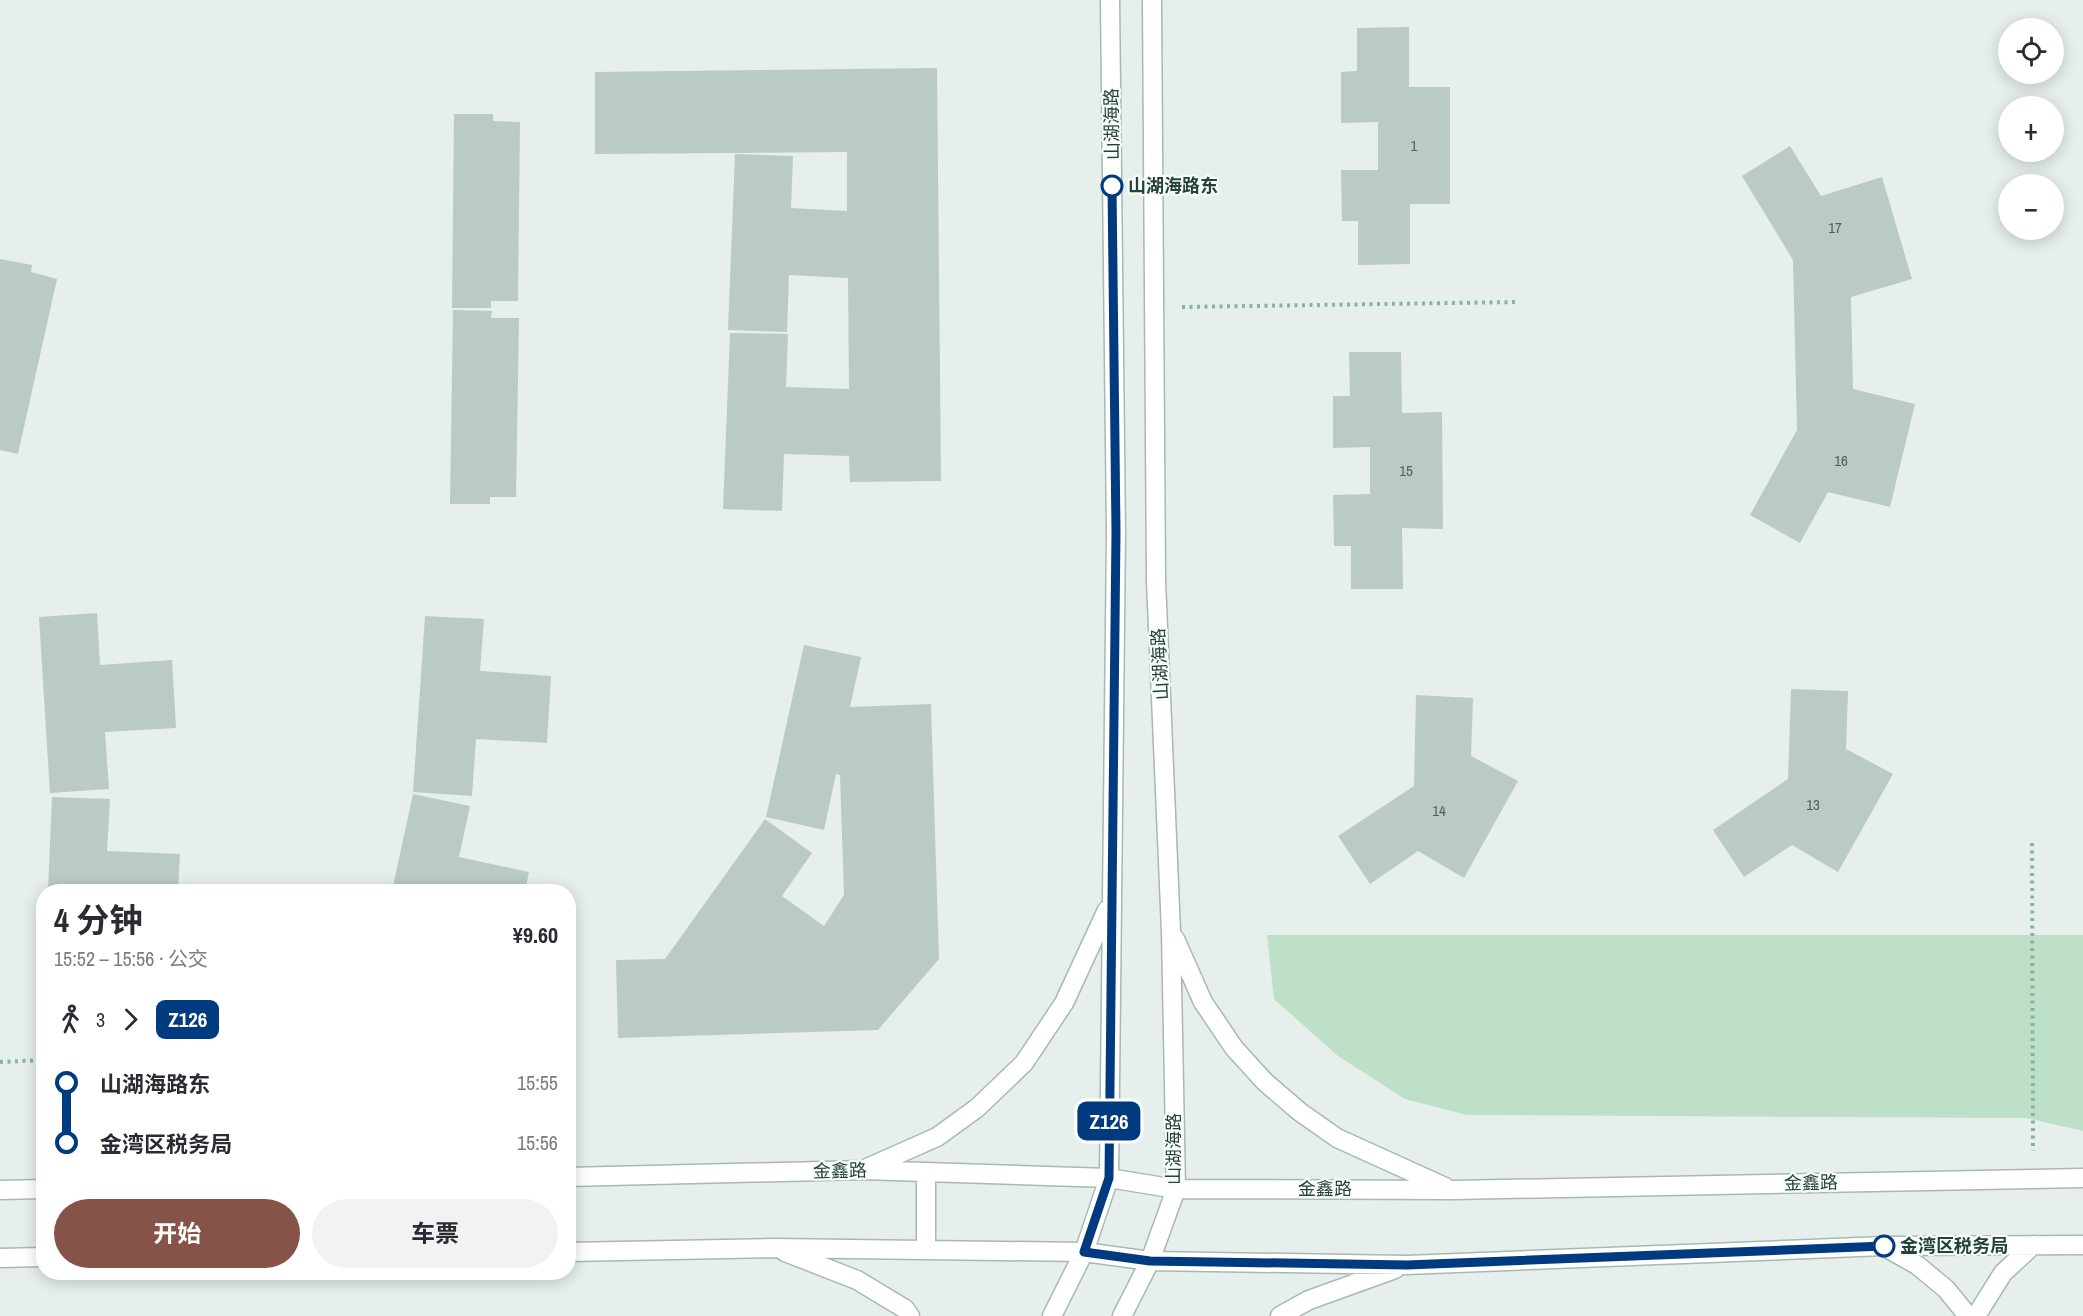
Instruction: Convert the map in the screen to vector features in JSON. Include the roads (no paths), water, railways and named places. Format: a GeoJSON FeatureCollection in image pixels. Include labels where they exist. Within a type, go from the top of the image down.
{"type":"FeatureCollection","features":[{"type":"Feature","properties":{"kind":"street","name":"山湖海路"},"geometry":{"type":"LineString","coordinates":[[1052,1316],[1084,1252],[1109,1178],[1110,903],[1116,532],[1110,0]]}},
{"type":"Feature","properties":{"kind":"street","name":"山湖海路"},"geometry":{"type":"LineString","coordinates":[[1122,1316],[1150,1261],[1176,1189],[1172,931],[1156,581],[1152,0]]}},
{"type":"Feature","properties":{"kind":"street"},"geometry":{"type":"LineString","coordinates":[[862,1170],[937,1137],[977,1108],[1024,1063],[1064,1003],[1110,903]]}},
{"type":"Feature","properties":{"kind":"street"},"geometry":{"type":"LineString","coordinates":[[1172,931],[1203,1002],[1234,1048],[1265,1082],[1300,1112],[1337,1138],[1453,1190]]}},
{"type":"Feature","properties":{"kind":"street","name":"金鑫路"},"geometry":{"type":"LineString","coordinates":[[576,1177],[862,1170],[1109,1178],[1176,1189],[1453,1190],[2083,1178]]}},
{"type":"Feature","properties":{"kind":"street"},"geometry":{"type":"LineString","coordinates":[[926,1172],[926,1250]]}},
{"type":"Feature","properties":{"kind":"street"},"geometry":{"type":"LineString","coordinates":[[0,1190],[36,1189]]}},
{"type":"Feature","properties":{"kind":"street"},"geometry":{"type":"LineString","coordinates":[[1976,1316],[2003,1273],[2033,1245]]}},
{"type":"Feature","properties":{"kind":"street"},"geometry":{"type":"LineString","coordinates":[[576,1252],[775,1248],[1084,1252],[1150,1261],[1407,1265],[1884,1246],[2083,1245]]}},
{"type":"Feature","properties":{"kind":"street"},"geometry":{"type":"LineString","coordinates":[[1884,1246],[1917,1265],[1939,1283],[1968,1316]]}},
{"type":"Feature","properties":{"kind":"street"},"geometry":{"type":"LineString","coordinates":[[775,1248],[857,1280],[904,1309],[910,1316]]}},
{"type":"Feature","properties":{"kind":"street"},"geometry":{"type":"LineString","coordinates":[[0,1258],[36,1257]]}},
{"type":"Feature","properties":{"kind":"street"},"geometry":{"type":"LineString","coordinates":[[1280,1316],[1310,1300],[1407,1265]]}},
{"type":"Feature","properties":{"kind":"place","name":"山湖海路东"},"geometry":{"type":"Point","coordinates":[1112,186]}},
{"type":"Feature","properties":{"kind":"place","name":"金湾区税务局"},"geometry":{"type":"Point","coordinates":[1884,1246]}}]}
